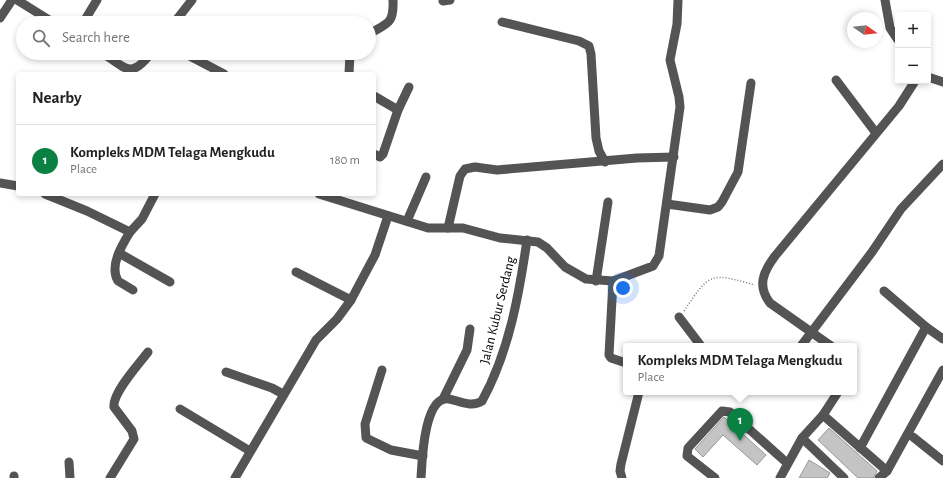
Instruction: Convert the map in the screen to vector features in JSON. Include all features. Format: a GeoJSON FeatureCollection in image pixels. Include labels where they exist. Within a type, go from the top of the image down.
{"type":"FeatureCollection","features":[{"type":"Feature","properties":{"kind":"street"},"geometry":{"type":"LineString","coordinates":[[87,16],[97,0]]}},
{"type":"Feature","properties":{"kind":"street"},"geometry":{"type":"LineString","coordinates":[[179,16],[192,0]]}},
{"type":"Feature","properties":{"kind":"street"},"geometry":{"type":"LineString","coordinates":[[376,30],[392,19],[393,0]]}},
{"type":"Feature","properties":{"kind":"street"},"geometry":{"type":"LineString","coordinates":[[328,196],[428,228],[463,228],[490,236],[527,240],[543,244],[559,262],[574,273],[596,281],[613,281],[653,266],[657,262],[667,204],[680,107],[680,97],[670,60],[677,24],[678,0]]}},
{"type":"Feature","properties":{"kind":"street"},"geometry":{"type":"LineString","coordinates":[[885,0],[890,28],[895,36]]}},
{"type":"Feature","properties":{"kind":"street"},"geometry":{"type":"LineString","coordinates":[[0,18],[12,1],[41,16]]}},
{"type":"Feature","properties":{"kind":"street"},"geometry":{"type":"LineString","coordinates":[[502,22],[579,41],[589,46],[591,54],[597,145],[605,162]]}},
{"type":"Feature","properties":{"kind":"street"},"geometry":{"type":"LineString","coordinates":[[113,60],[128,69],[134,70],[145,60]]}},
{"type":"Feature","properties":{"kind":"street"},"geometry":{"type":"LineString","coordinates":[[197,60],[220,72]]}},
{"type":"Feature","properties":{"kind":"street"},"geometry":{"type":"LineString","coordinates":[[349,72],[350,60]]}},
{"type":"Feature","properties":{"kind":"street"},"geometry":{"type":"LineString","coordinates":[[931,78],[943,82]]}},
{"type":"Feature","properties":{"kind":"street"},"geometry":{"type":"LineString","coordinates":[[836,80],[876,133]]}},
{"type":"Feature","properties":{"kind":"street"},"geometry":{"type":"LineString","coordinates":[[667,204],[710,210],[718,208],[738,172],[751,82]]}},
{"type":"Feature","properties":{"kind":"street"},"geometry":{"type":"LineString","coordinates":[[827,343],[777,310],[764,295],[762,287],[766,270],[775,256],[899,106],[913,84]]}},
{"type":"Feature","properties":{"kind":"street"},"geometry":{"type":"LineString","coordinates":[[376,155],[380,157],[383,154],[398,110],[409,87]]}},
{"type":"Feature","properties":{"kind":"street"},"geometry":{"type":"LineString","coordinates":[[376,97],[398,110]]}},
{"type":"Feature","properties":{"kind":"street"},"geometry":{"type":"LineString","coordinates":[[448,228],[460,176],[465,169],[475,167],[497,170],[674,157]]}},
{"type":"Feature","properties":{"kind":"street"},"geometry":{"type":"LineString","coordinates":[[803,343],[872,252],[901,209],[943,164]]}},
{"type":"Feature","properties":{"kind":"street"},"geometry":{"type":"LineString","coordinates":[[407,221],[426,177]]}},
{"type":"Feature","properties":{"kind":"street"},"geometry":{"type":"LineString","coordinates":[[0,183],[16,186]]}},
{"type":"Feature","properties":{"kind":"street"},"geometry":{"type":"LineString","coordinates":[[51,196],[130,232]]}},
{"type":"Feature","properties":{"kind":"street"},"geometry":{"type":"LineString","coordinates":[[133,290],[116,279],[117,260],[130,232],[142,219],[154,196]]}},
{"type":"Feature","properties":{"kind":"street"},"geometry":{"type":"LineString","coordinates":[[596,281],[608,202]]}},
{"type":"Feature","properties":{"kind":"street"},"geometry":{"type":"LineString","coordinates":[[235,478],[316,340],[337,319],[351,300],[375,255],[388,216]]}},
{"type":"Feature","properties":{"kind":"street","name":"Jalan Kubur Serdang"},"geometry":{"type":"LineString","coordinates":[[443,399],[472,405],[482,401],[498,369],[506,343],[521,282],[527,240]]}},
{"type":"Feature","properties":{"kind":"street"},"geometry":{"type":"LineString","coordinates":[[119,253],[170,282]]}},
{"type":"Feature","properties":{"kind":"street"},"geometry":{"type":"LineString","coordinates":[[296,272],[351,300]]}},
{"type":"Feature","properties":{"kind":"street"},"geometry":{"type":"LineString","coordinates":[[613,281],[609,354],[611,358],[623,362]]}},
{"type":"Feature","properties":{"kind":"street"},"geometry":{"type":"LineString","coordinates":[[884,291],[926,327],[943,339]]}},
{"type":"Feature","properties":{"kind":"street"},"geometry":{"type":"LineString","coordinates":[[679,317],[699,343]]}},
{"type":"Feature","properties":{"kind":"street"},"geometry":{"type":"LineString","coordinates":[[860,448],[926,327]]}},
{"type":"Feature","properties":{"kind":"street"},"geometry":{"type":"LineString","coordinates":[[421,478],[430,416],[438,402],[443,399],[467,350],[470,329]]}},
{"type":"Feature","properties":{"kind":"street"},"geometry":{"type":"LineString","coordinates":[[110,478],[134,439],[132,431],[114,407],[114,403],[117,394],[148,352]]}},
{"type":"Feature","properties":{"kind":"street"},"geometry":{"type":"LineString","coordinates":[[382,370],[365,424],[366,438],[391,450],[423,456]]}},
{"type":"Feature","properties":{"kind":"street"},"geometry":{"type":"LineString","coordinates":[[879,478],[886,471],[943,370]]}},
{"type":"Feature","properties":{"kind":"street"},"geometry":{"type":"LineString","coordinates":[[226,372],[272,388],[283,394]]}},
{"type":"Feature","properties":{"kind":"street"},"geometry":{"type":"LineString","coordinates":[[622,478],[620,471],[621,464],[638,395]]}},
{"type":"Feature","properties":{"kind":"street"},"geometry":{"type":"LineString","coordinates":[[780,478],[802,438],[823,415],[836,395]]}},
{"type":"Feature","properties":{"kind":"street"},"geometry":{"type":"LineString","coordinates":[[180,409],[250,451]]}},
{"type":"Feature","properties":{"kind":"street"},"geometry":{"type":"LineString","coordinates":[[715,478],[690,458],[687,452],[688,448],[722,411],[730,412],[787,463]]}},
{"type":"Feature","properties":{"kind":"street"},"geometry":{"type":"LineString","coordinates":[[823,415],[886,471]]}},
{"type":"Feature","properties":{"kind":"street"},"geometry":{"type":"LineString","coordinates":[[913,437],[943,461]]}},
{"type":"Feature","properties":{"kind":"street"},"geometry":{"type":"LineString","coordinates":[[802,438],[844,478]]}},
{"type":"Feature","properties":{"kind":"street"},"geometry":{"type":"LineString","coordinates":[[69,462],[70,478]]}},
{"type":"Feature","properties":{"kind":"path"},"geometry":{"type":"LineString","coordinates":[[679,317],[698,290],[713,277],[723,277],[762,287]]}},
{"type":"Feature","properties":{"kind":"building"},"geometry":{"type":"Polygon","coordinates":[[[724,417],[766,455],[757,465],[723,435],[703,457],[695,449],[724,417]]]}},
{"type":"Feature","properties":{"kind":"building"},"geometry":{"type":"Polygon","coordinates":[[[829,428],[877,471],[873,478],[858,478],[818,440],[829,428]]]}},
{"type":"Feature","properties":{"kind":"building"},"geometry":{"type":"Polygon","coordinates":[[[809,460],[830,473],[827,478],[799,478],[809,460]]]}},
{"type":"Feature","properties":{"kind":"place","name":"Kompleks MDM Telaga Mengkudu"},"geometry":{"type":"Point","coordinates":[740,441]}}]}
